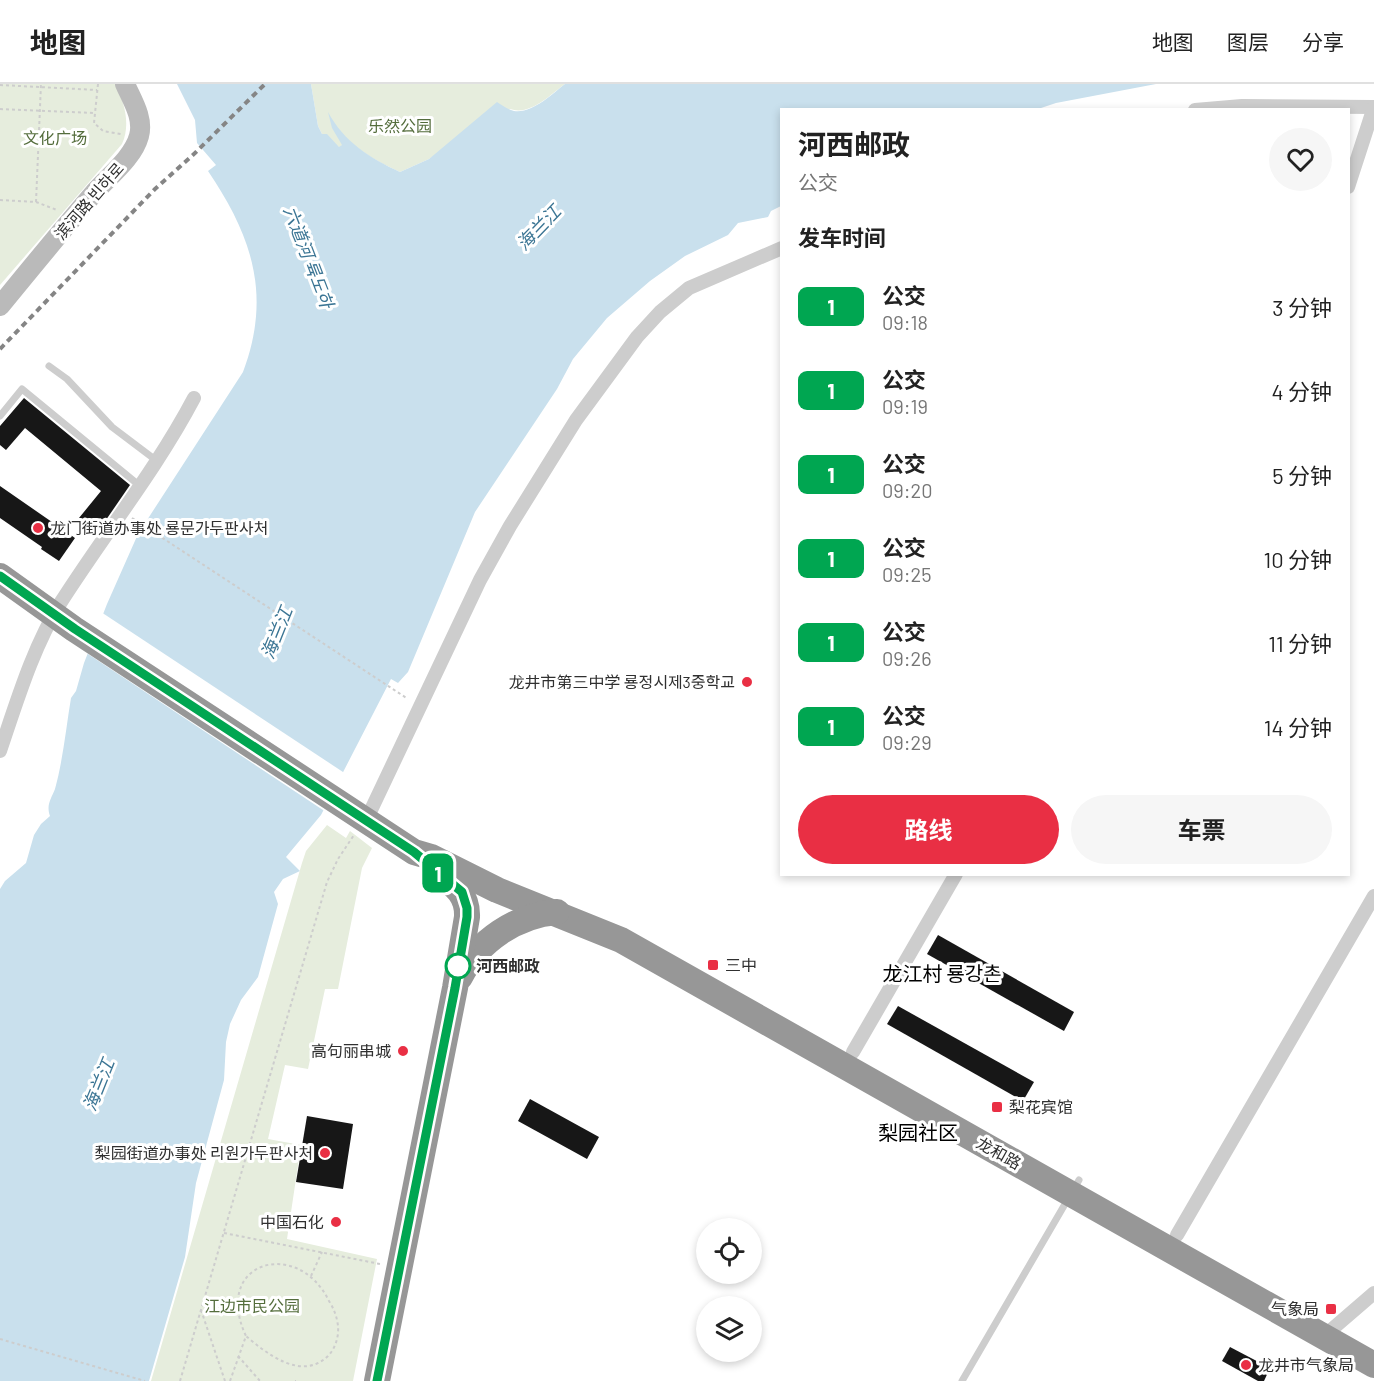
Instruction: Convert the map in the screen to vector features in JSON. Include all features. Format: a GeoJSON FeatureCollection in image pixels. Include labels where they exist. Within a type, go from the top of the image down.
{"type":"FeatureCollection","features":[{"type":"Feature","properties":{"kind":"highway"},"geometry":{"type":"LineString","coordinates":[[0,561],[68,616]]}},
{"type":"Feature","properties":{"kind":"highway"},"geometry":{"type":"LineString","coordinates":[[0,576],[68,616],[361,810],[457,887],[465,899],[467,917],[461,1021],[391,1381]]}},
{"type":"Feature","properties":{"kind":"highway"},"geometry":{"type":"LineString","coordinates":[[361,810],[453,857],[591,920]]}},
{"type":"Feature","properties":{"kind":"highway"},"geometry":{"type":"LineString","coordinates":[[414,852],[430,857],[470,878],[551,912],[591,920]]}},
{"type":"Feature","properties":{"kind":"highway"},"geometry":{"type":"LineString","coordinates":[[377,1381],[400,1267],[462,991],[477,951],[477,901],[470,878],[453,857]]}},
{"type":"Feature","properties":{"kind":"highway"},"geometry":{"type":"LineString","coordinates":[[477,951],[492,938],[515,924],[551,912]]}},
{"type":"Feature","properties":{"kind":"highway","name":"龙和路"},"geometry":{"type":"LineString","coordinates":[[591,920],[614,919],[647,936],[853,1052],[1075,1187],[1177,1235],[1330,1331],[1374,1365]]}},
{"type":"Feature","properties":{"kind":"highway"},"geometry":{"type":"LineString","coordinates":[[462,991],[486,964],[516,940],[560,926],[591,920]]}},
{"type":"Feature","properties":{"kind":"highway","name":"龙和路"},"geometry":{"type":"LineString","coordinates":[[591,920],[621,940],[1075,1187],[1330,1331],[1374,1346]]}},
{"type":"Feature","properties":{"kind":"street"},"geometry":{"type":"LineString","coordinates":[[125,84],[139,117],[139,135]]}},
{"type":"Feature","properties":{"kind":"street"},"geometry":{"type":"LineString","coordinates":[[1230,108],[1374,107],[1350,181]]}},
{"type":"Feature","properties":{"kind":"street","name":"滨河路 빈하로"},"geometry":{"type":"LineString","coordinates":[[0,306],[125,159],[139,135]]}},
{"type":"Feature","properties":{"kind":"street"},"geometry":{"type":"LineString","coordinates":[[361,810],[421,707],[480,580],[510,526],[576,420],[637,337],[660,312],[689,288],[780,249]]}},
{"type":"Feature","properties":{"kind":"street"},"geometry":{"type":"LineString","coordinates":[[0,751],[27,674],[68,616],[140,486],[176,433],[194,398]]}},
{"type":"Feature","properties":{"kind":"street"},"geometry":{"type":"LineString","coordinates":[[853,1052],[955,876]]}},
{"type":"Feature","properties":{"kind":"street"},"geometry":{"type":"LineString","coordinates":[[1177,1235],[1374,896]]}},
{"type":"Feature","properties":{"kind":"street"},"geometry":{"type":"LineString","coordinates":[[1330,1331],[1374,1293]]}},
{"type":"Feature","properties":{"kind":"lane"},"geometry":{"type":"LineString","coordinates":[[49,366],[67,379],[112,428],[157,461]]}},
{"type":"Feature","properties":{"kind":"lane"},"geometry":{"type":"LineString","coordinates":[[0,416],[22,389],[140,486]]}},
{"type":"Feature","properties":{"kind":"lane"},"geometry":{"type":"LineString","coordinates":[[962,1381],[1075,1187]]}},
{"type":"Feature","properties":{"kind":"path"},"geometry":{"type":"LineString","coordinates":[[98,84],[93,113],[94,123],[103,131],[112,134],[139,135]]}},
{"type":"Feature","properties":{"kind":"path"},"geometry":{"type":"LineString","coordinates":[[0,85],[97,90]]}},
{"type":"Feature","properties":{"kind":"path"},"geometry":{"type":"LineString","coordinates":[[36,202],[41,86]]}},
{"type":"Feature","properties":{"kind":"path"},"geometry":{"type":"LineString","coordinates":[[0,110],[93,113]]}},
{"type":"Feature","properties":{"kind":"path"},"geometry":{"type":"LineString","coordinates":[[0,200],[36,202],[74,217]]}},
{"type":"Feature","properties":{"kind":"path"},"geometry":{"type":"LineString","coordinates":[[141,525],[421,707]]}},
{"type":"Feature","properties":{"kind":"path"},"geometry":{"type":"LineString","coordinates":[[180,1381],[327,882],[361,810]]}},
{"type":"Feature","properties":{"kind":"path"},"geometry":{"type":"LineString","coordinates":[[224,1233],[400,1267]]}},
{"type":"Feature","properties":{"kind":"path"},"geometry":{"type":"LineString","coordinates":[[311,1276],[322,1252]]}},
{"type":"Feature","properties":{"kind":"path"},"geometry":{"type":"LineString","coordinates":[[270,1264],[284,1264],[311,1276],[324,1290],[336,1314],[339,1328],[337,1341],[331,1353],[321,1364],[307,1368],[290,1366],[275,1359],[246,1336],[237,1309],[242,1283],[257,1267],[270,1264]]}},
{"type":"Feature","properties":{"kind":"path"},"geometry":{"type":"LineString","coordinates":[[201,1310],[225,1381]]}},
{"type":"Feature","properties":{"kind":"path"},"geometry":{"type":"LineString","coordinates":[[230,1381],[246,1336]]}},
{"type":"Feature","properties":{"kind":"path"},"geometry":{"type":"LineString","coordinates":[[0,1339],[146,1381]]}},
{"type":"Feature","properties":{"kind":"path"},"geometry":{"type":"LineString","coordinates":[[238,1356],[260,1381]]}},
{"type":"Feature","properties":{"kind":"green space","name":"文化广场"},"geometry":{"type":"Polygon","coordinates":[[[0,84],[116,84],[124,106],[126,129],[122,144],[0,285],[0,84]]]}},
{"type":"Feature","properties":{"kind":"green space","name":"乐然公园"},"geometry":{"type":"Polygon","coordinates":[[[311,84],[565,84],[532,107],[525,110],[510,109],[429,159],[400,172],[379,162],[351,143],[329,116],[343,144],[340,148],[322,134],[318,126],[311,84]]]}},
{"type":"Feature","properties":{"kind":"green space","name":"江边市民公园"},"geometry":{"type":"Polygon","coordinates":[[[327,825],[346,838],[350,831],[372,848],[362,868],[338,989],[325,989],[308,1069],[285,1065],[268,1139],[301,1145],[287,1239],[377,1259],[353,1381],[151,1381],[302,863],[306,851],[327,825]]]}},
{"type":"Feature","properties":{"kind":"water"},"geometry":{"type":"Polygon","coordinates":[[[177,84],[311,84],[318,126],[322,134],[327,134],[339,147],[342,145],[332,128],[328,112],[334,123],[359,148],[400,172],[429,159],[497,102],[507,109],[521,111],[535,106],[565,84],[1156,84],[1056,103],[1041,108],[780,108],[780,206],[771,211],[768,217],[738,223],[728,235],[685,256],[650,281],[607,318],[573,359],[557,389],[475,512],[408,672],[398,683],[391,679],[321,815],[286,857],[300,871],[283,879],[274,892],[278,904],[258,977],[241,1000],[230,1024],[226,1042],[224,1080],[196,1183],[185,1257],[149,1381],[0,1381],[0,889],[5,881],[26,863],[34,835],[50,816],[49,805],[60,767],[71,698],[76,691],[84,663],[107,604],[138,534],[243,372],[252,344],[256,317],[253,267],[236,219],[208,171],[216,165],[197,143],[195,120],[177,84]]]}},
{"type":"Feature","properties":{"kind":"pier"},"geometry":{"type":"Polygon","coordinates":[[[101,612],[346,774],[326,812],[85,652],[101,612]]]}},
{"type":"Feature","properties":{"kind":"building"},"geometry":{"type":"Polygon","coordinates":[[[24,398],[130,485],[97,533],[79,518],[101,491],[25,428],[6,450],[0,445],[0,426],[24,398]]]}},
{"type":"Feature","properties":{"kind":"building","name":"龙门街道办事处 룡문가두판사처"},"geometry":{"type":"Polygon","coordinates":[[[0,486],[75,538],[59,561],[0,518],[0,486]]]}},
{"type":"Feature","properties":{"kind":"building"},"geometry":{"type":"Polygon","coordinates":[[[938,935],[1074,1012],[1064,1031],[927,954],[938,935]]]}},
{"type":"Feature","properties":{"kind":"building"},"geometry":{"type":"Polygon","coordinates":[[[898,1006],[1034,1082],[1023,1101],[887,1024],[898,1006]]]}},
{"type":"Feature","properties":{"kind":"building"},"geometry":{"type":"Polygon","coordinates":[[[530,1099],[599,1137],[587,1159],[518,1121],[530,1099]]]}},
{"type":"Feature","properties":{"kind":"building","name":"梨园街道办事处 리원가두판사처"},"geometry":{"type":"Polygon","coordinates":[[[307,1116],[353,1124],[343,1189],[296,1182],[307,1116]]]}},
{"type":"Feature","properties":{"kind":"building","name":"龙井市气象局"},"geometry":{"type":"Polygon","coordinates":[[[1230,1347],[1270,1368],[1264,1381],[1258,1381],[1222,1361],[1230,1347]]]}},
{"type":"Feature","properties":{"kind":"railway"},"geometry":{"type":"LineString","coordinates":[[0,349],[155,189],[265,84]]}},
{"type":"Feature","properties":{"kind":"bus line","name":"1"},"geometry":{"type":"LineString","coordinates":[[0,576],[75,629],[414,852],[462,892],[467,917],[455,988],[377,1381]]}},
{"type":"Feature","properties":{"kind":"place","name":"龙门街道办事处 룡문가두판사처"},"geometry":{"type":"Point","coordinates":[38,528]}},
{"type":"Feature","properties":{"kind":"place","name":"龙井市第三中学 룡정시제3중학교"},"geometry":{"type":"Point","coordinates":[747,682]}},
{"type":"Feature","properties":{"kind":"place","name":"三中"},"geometry":{"type":"Point","coordinates":[713,965]}},
{"type":"Feature","properties":{"kind":"place","name":"河西邮政"},"geometry":{"type":"Point","coordinates":[458,966]}},
{"type":"Feature","properties":{"kind":"place","name":"高句丽串城"},"geometry":{"type":"Point","coordinates":[403,1051]}},
{"type":"Feature","properties":{"kind":"place","name":"梨花宾馆"},"geometry":{"type":"Point","coordinates":[997,1107]}},
{"type":"Feature","properties":{"kind":"place","name":"梨园街道办事处 리원가두판사처"},"geometry":{"type":"Point","coordinates":[325,1153]}},
{"type":"Feature","properties":{"kind":"place","name":"中国石化"},"geometry":{"type":"Point","coordinates":[336,1222]}},
{"type":"Feature","properties":{"kind":"place","name":"气象局"},"geometry":{"type":"Point","coordinates":[1331,1309]}},
{"type":"Feature","properties":{"kind":"place","name":"龙井市气象局"},"geometry":{"type":"Point","coordinates":[1246,1365]}},
{"type":"Feature","properties":{"kind":"district","name":"龙江村 룡강촌"},"geometry":{"type":"Point","coordinates":[942,974]}},
{"type":"Feature","properties":{"kind":"district","name":"梨园社区"},"geometry":{"type":"Point","coordinates":[918,1133]}},
{"type":"Feature","properties":{"kind":"water label","name":"海兰江"},"geometry":{"type":"Point","coordinates":[539,228]}},
{"type":"Feature","properties":{"kind":"water label","name":"六道河 륙도하"},"geometry":{"type":"Point","coordinates":[308,257]}},
{"type":"Feature","properties":{"kind":"water label","name":"海兰江"},"geometry":{"type":"Point","coordinates":[277,633]}},
{"type":"Feature","properties":{"kind":"water label","name":"海兰江"},"geometry":{"type":"Point","coordinates":[99,1085]}}]}
